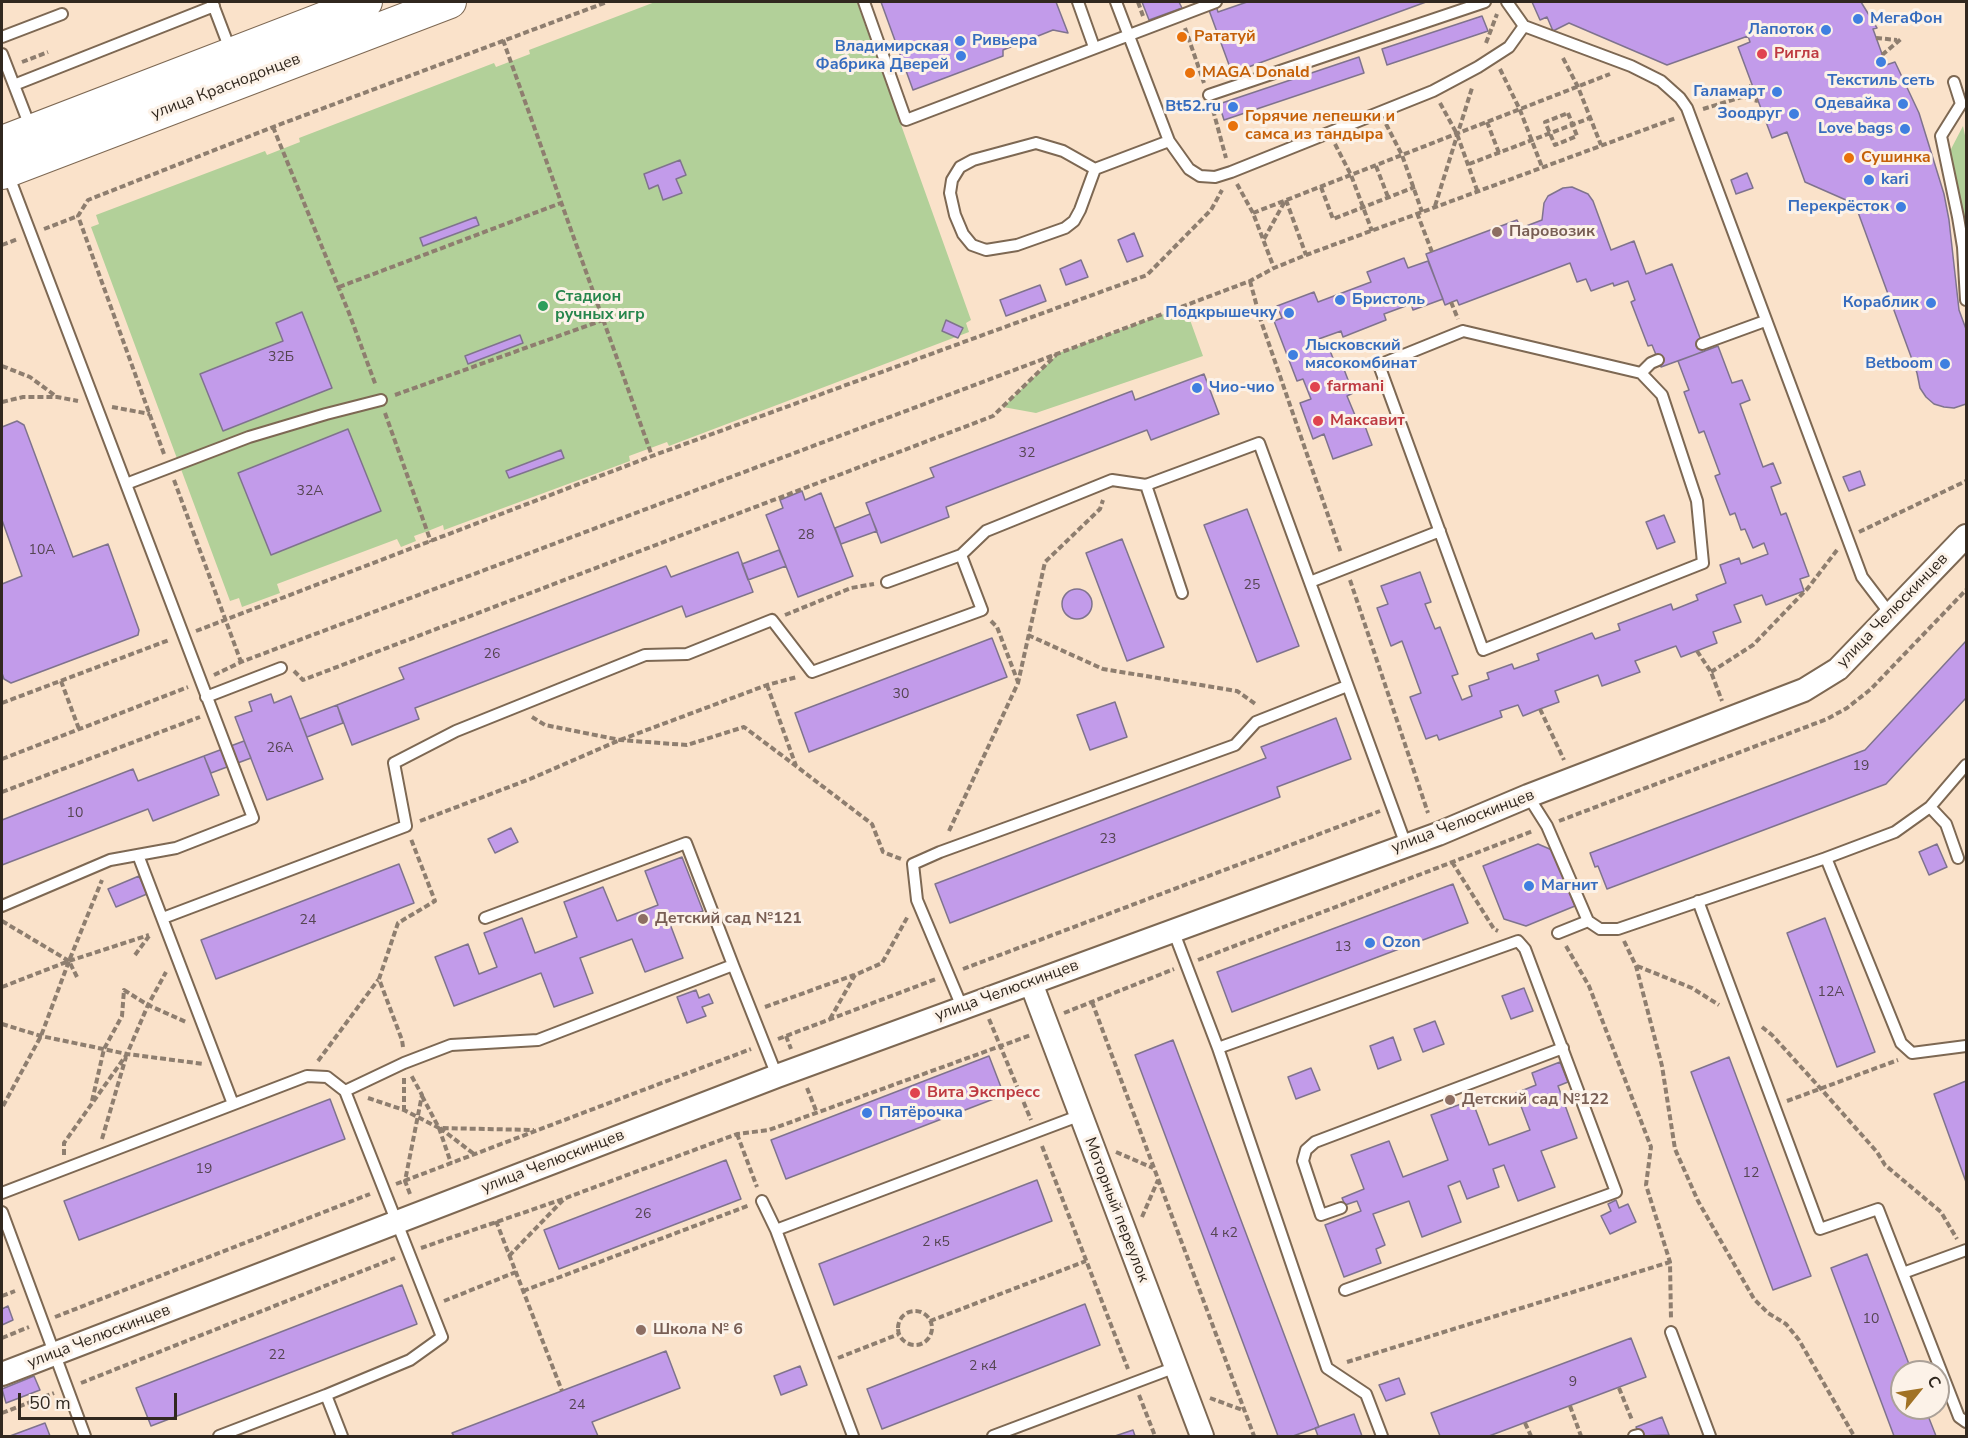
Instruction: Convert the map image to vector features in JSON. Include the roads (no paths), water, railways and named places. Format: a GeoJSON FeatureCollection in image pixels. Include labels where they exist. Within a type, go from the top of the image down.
{"type":"FeatureCollection","features":[{"type":"Feature","properties":{"kind":"main road","name":"улица Краснодонцев"},"geometry":{"type":"LineString","coordinates":[[3,162],[32,130],[366,2]]}},
{"type":"Feature","properties":{"kind":"main road","name":"улица Краснодонцев"},"geometry":{"type":"LineString","coordinates":[[3,162],[450,2]]}},
{"type":"Feature","properties":{"kind":"street","name":"улица Челюскинцев"},"geometry":{"type":"LineString","coordinates":[[2,1374],[777,1076],[1438,834],[1528,796],[1804,690],[1838,669],[1966,536]]}},
{"type":"Feature","properties":{"kind":"street","name":"Моторный переулок"},"geometry":{"type":"LineString","coordinates":[[1031,983],[1202,1437]]}},
{"type":"Feature","properties":{"kind":"lane"},"geometry":{"type":"LineString","coordinates":[[864,2],[906,120],[1216,2]]}},
{"type":"Feature","properties":{"kind":"lane"},"geometry":{"type":"LineString","coordinates":[[1078,2],[1094,47]]}},
{"type":"Feature","properties":{"kind":"lane"},"geometry":{"type":"LineString","coordinates":[[1116,2],[1169,141],[1188,169],[1200,176],[1215,177],[1380,114],[1433,91],[1509,47],[1524,26]]}},
{"type":"Feature","properties":{"kind":"lane"},"geometry":{"type":"LineString","coordinates":[[1209,95],[1485,2]]}},
{"type":"Feature","properties":{"kind":"lane"},"geometry":{"type":"LineString","coordinates":[[1507,2],[1524,26],[1630,66],[1661,81],[1680,98],[1689,114],[1846,538],[1862,577],[1892,615]]}},
{"type":"Feature","properties":{"kind":"lane"},"geometry":{"type":"LineString","coordinates":[[14,85],[213,4],[231,53]]}},
{"type":"Feature","properties":{"kind":"lane"},"geometry":{"type":"LineString","coordinates":[[2,38],[62,14]]}},
{"type":"Feature","properties":{"kind":"lane"},"geometry":{"type":"LineString","coordinates":[[2,54],[32,130]]}},
{"type":"Feature","properties":{"kind":"lane"},"geometry":{"type":"LineString","coordinates":[[1954,82],[1960,104],[1941,136],[1965,249],[1966,300]]}},
{"type":"Feature","properties":{"kind":"lane"},"geometry":{"type":"LineString","coordinates":[[1095,170],[1063,151],[1036,143],[973,160],[960,167],[952,180],[950,193],[955,215],[963,234],[972,245],[986,250],[1017,245],[1065,228],[1074,221],[1095,170],[1169,141]]}},
{"type":"Feature","properties":{"kind":"lane"},"geometry":{"type":"LineString","coordinates":[[2,906],[110,860],[176,848],[253,818],[3,162]]}},
{"type":"Feature","properties":{"kind":"lane"},"geometry":{"type":"LineString","coordinates":[[1702,344],[1765,321]]}},
{"type":"Feature","properties":{"kind":"lane"},"geometry":{"type":"LineString","coordinates":[[1463,331],[1641,373],[1662,395],[1697,501],[1703,564],[1483,650],[1440,531],[1379,365],[1463,331]]}},
{"type":"Feature","properties":{"kind":"lane"},"geometry":{"type":"LineString","coordinates":[[1641,373],[1651,363],[1658,360]]}},
{"type":"Feature","properties":{"kind":"lane"},"geometry":{"type":"LineString","coordinates":[[126,484],[249,437],[381,400]]}},
{"type":"Feature","properties":{"kind":"lane"},"geometry":{"type":"LineString","coordinates":[[887,582],[961,555],[986,531],[1112,480],[1146,485],[1259,443],[1406,846]]}},
{"type":"Feature","properties":{"kind":"lane"},"geometry":{"type":"LineString","coordinates":[[1146,485],[1182,593]]}},
{"type":"Feature","properties":{"kind":"lane"},"geometry":{"type":"LineString","coordinates":[[1310,582],[1440,531]]}},
{"type":"Feature","properties":{"kind":"lane"},"geometry":{"type":"LineString","coordinates":[[163,918],[406,826],[394,763],[456,730],[645,655],[687,654],[772,620],[812,672],[981,610],[961,555]]}},
{"type":"Feature","properties":{"kind":"lane"},"geometry":{"type":"LineString","coordinates":[[206,697],[283,663]]}},
{"type":"Feature","properties":{"kind":"lane"},"geometry":{"type":"LineString","coordinates":[[972,1004],[947,974],[918,900],[913,864],[940,852],[1235,745],[1256,722],[1347,686]]}},
{"type":"Feature","properties":{"kind":"lane"},"geometry":{"type":"LineString","coordinates":[[1528,796],[1547,826],[1588,921],[1600,929],[1618,929],[1895,832],[1930,807],[1966,765]]}},
{"type":"Feature","properties":{"kind":"lane"},"geometry":{"type":"LineString","coordinates":[[1930,807],[1946,824],[1958,858]]}},
{"type":"Feature","properties":{"kind":"lane"},"geometry":{"type":"LineString","coordinates":[[486,918],[686,843],[777,1076]]}},
{"type":"Feature","properties":{"kind":"lane"},"geometry":{"type":"LineString","coordinates":[[138,855],[233,1104]]}},
{"type":"Feature","properties":{"kind":"lane"},"geometry":{"type":"LineString","coordinates":[[1826,858],[1901,1043],[1912,1053],[1966,1046]]}},
{"type":"Feature","properties":{"kind":"lane"},"geometry":{"type":"LineString","coordinates":[[1698,901],[1820,1229],[1878,1209],[1959,1417],[1966,1422]]}},
{"type":"Feature","properties":{"kind":"lane"},"geometry":{"type":"LineString","coordinates":[[1558,933],[1588,921]]}},
{"type":"Feature","properties":{"kind":"lane"},"geometry":{"type":"LineString","coordinates":[[1173,930],[1218,1048],[1327,1368],[1366,1394],[1382,1437]]}},
{"type":"Feature","properties":{"kind":"lane"},"geometry":{"type":"LineString","coordinates":[[1218,1048],[1518,942],[1525,949],[1616,1192],[1345,1290]]}},
{"type":"Feature","properties":{"kind":"lane"},"geometry":{"type":"LineString","coordinates":[[345,1090],[451,1045],[538,1040],[733,965]]}},
{"type":"Feature","properties":{"kind":"lane"},"geometry":{"type":"LineString","coordinates":[[1341,1208],[1321,1215],[1303,1161],[1306,1150],[1315,1142],[1563,1048]]}},
{"type":"Feature","properties":{"kind":"lane"},"geometry":{"type":"LineString","coordinates":[[2,1193],[307,1076],[327,1077],[345,1090],[442,1337],[410,1360],[219,1437]]}},
{"type":"Feature","properties":{"kind":"lane"},"geometry":{"type":"LineString","coordinates":[[776,1230],[1081,1115]]}},
{"type":"Feature","properties":{"kind":"lane"},"geometry":{"type":"LineString","coordinates":[[762,1201],[776,1230],[853,1437]]}},
{"type":"Feature","properties":{"kind":"lane"},"geometry":{"type":"LineString","coordinates":[[2,1212],[86,1437]]}},
{"type":"Feature","properties":{"kind":"lane"},"geometry":{"type":"LineString","coordinates":[[1903,1273],[1965,1251]]}},
{"type":"Feature","properties":{"kind":"lane"},"geometry":{"type":"LineString","coordinates":[[1671,1332],[1710,1437]]}},
{"type":"Feature","properties":{"kind":"lane"},"geometry":{"type":"LineString","coordinates":[[993,1437],[1134,1383],[1180,1378]]}},
{"type":"Feature","properties":{"kind":"lane"},"geometry":{"type":"LineString","coordinates":[[326,1395],[342,1437]]}},
{"type":"Feature","properties":{"kind":"place","name":"МегаФон"},"geometry":{"type":"Point","coordinates":[1858,19]}},
{"type":"Feature","properties":{"kind":"place","name":"Лапоток"},"geometry":{"type":"Point","coordinates":[1826,30]}},
{"type":"Feature","properties":{"kind":"place","name":"Рататуй"},"geometry":{"type":"Point","coordinates":[1182,37]}},
{"type":"Feature","properties":{"kind":"place","name":"Ривьера"},"geometry":{"type":"Point","coordinates":[960,41]}},
{"type":"Feature","properties":{"kind":"place","name":"Ригла"},"geometry":{"type":"Point","coordinates":[1762,54]}},
{"type":"Feature","properties":{"kind":"place","name":"Владимирская Фабрика Дверей"},"geometry":{"type":"Point","coordinates":[961,56]}},
{"type":"Feature","properties":{"kind":"place","name":"Текстиль сеть"},"geometry":{"type":"Point","coordinates":[1881,62]}},
{"type":"Feature","properties":{"kind":"place","name":"MAGA Donald"},"geometry":{"type":"Point","coordinates":[1190,73]}},
{"type":"Feature","properties":{"kind":"place","name":"Галамарт"},"geometry":{"type":"Point","coordinates":[1777,92]}},
{"type":"Feature","properties":{"kind":"place","name":"Одевайка"},"geometry":{"type":"Point","coordinates":[1903,104]}},
{"type":"Feature","properties":{"kind":"place","name":"Bt52.ru"},"geometry":{"type":"Point","coordinates":[1233,107]}},
{"type":"Feature","properties":{"kind":"place","name":"Зоодруг"},"geometry":{"type":"Point","coordinates":[1794,114]}},
{"type":"Feature","properties":{"kind":"place","name":"Горячие лепешки и самса из тандыра"},"geometry":{"type":"Point","coordinates":[1233,126]}},
{"type":"Feature","properties":{"kind":"place","name":"Love bags"},"geometry":{"type":"Point","coordinates":[1905,129]}},
{"type":"Feature","properties":{"kind":"place","name":"Сушинка"},"geometry":{"type":"Point","coordinates":[1849,158]}},
{"type":"Feature","properties":{"kind":"place","name":"kari"},"geometry":{"type":"Point","coordinates":[1869,180]}},
{"type":"Feature","properties":{"kind":"place","name":"Перекрёсток"},"geometry":{"type":"Point","coordinates":[1901,207]}},
{"type":"Feature","properties":{"kind":"place","name":"Паровозик"},"geometry":{"type":"Point","coordinates":[1497,232]}},
{"type":"Feature","properties":{"kind":"place","name":"Бристоль"},"geometry":{"type":"Point","coordinates":[1340,300]}},
{"type":"Feature","properties":{"kind":"place","name":"Кораблик"},"geometry":{"type":"Point","coordinates":[1931,303]}},
{"type":"Feature","properties":{"kind":"place","name":"Стадион ручных игр"},"geometry":{"type":"Point","coordinates":[543,306]}},
{"type":"Feature","properties":{"kind":"place","name":"Подкрышечку"},"geometry":{"type":"Point","coordinates":[1289,313]}},
{"type":"Feature","properties":{"kind":"place","name":"Лысковский мясокомбинат"},"geometry":{"type":"Point","coordinates":[1293,355]}},
{"type":"Feature","properties":{"kind":"place","name":"Betboom"},"geometry":{"type":"Point","coordinates":[1945,364]}},
{"type":"Feature","properties":{"kind":"place","name":"farmani"},"geometry":{"type":"Point","coordinates":[1315,387]}},
{"type":"Feature","properties":{"kind":"place","name":"Чио-чио"},"geometry":{"type":"Point","coordinates":[1197,388]}},
{"type":"Feature","properties":{"kind":"place","name":"Максавит"},"geometry":{"type":"Point","coordinates":[1318,421]}},
{"type":"Feature","properties":{"kind":"place","name":"Магнит"},"geometry":{"type":"Point","coordinates":[1529,886]}},
{"type":"Feature","properties":{"kind":"place","name":"Детский сад №121"},"geometry":{"type":"Point","coordinates":[643,919]}},
{"type":"Feature","properties":{"kind":"place","name":"Ozon"},"geometry":{"type":"Point","coordinates":[1370,943]}},
{"type":"Feature","properties":{"kind":"place","name":"Вита Экспресс"},"geometry":{"type":"Point","coordinates":[915,1093]}},
{"type":"Feature","properties":{"kind":"place","name":"Детский сад №122"},"geometry":{"type":"Point","coordinates":[1450,1100]}},
{"type":"Feature","properties":{"kind":"place","name":"Пятёрочка"},"geometry":{"type":"Point","coordinates":[867,1113]}},
{"type":"Feature","properties":{"kind":"place","name":"Школа № 6"},"geometry":{"type":"Point","coordinates":[641,1330]}}]}
